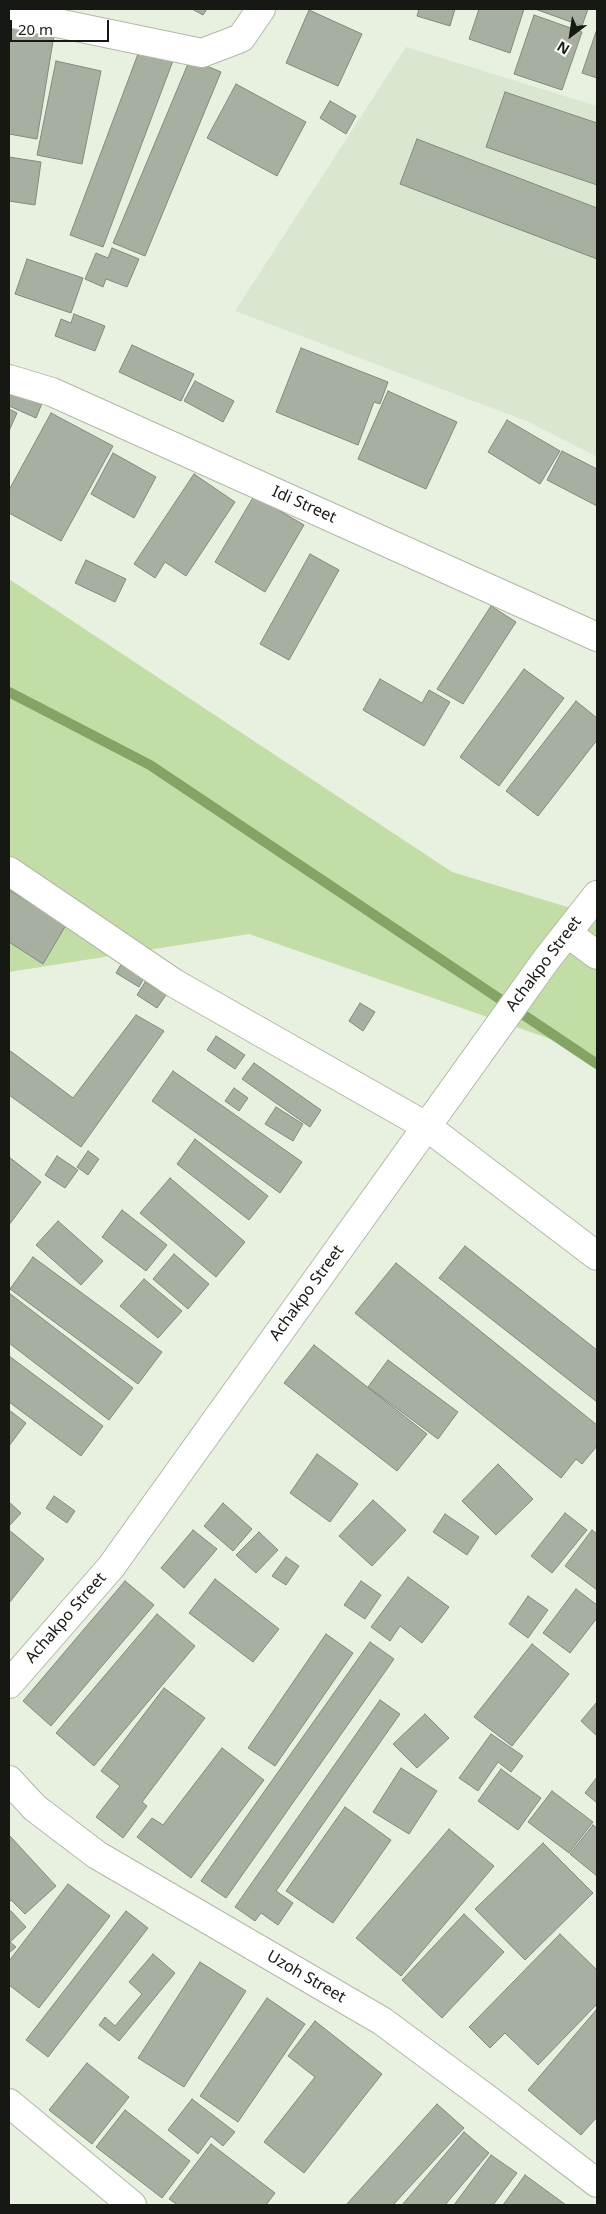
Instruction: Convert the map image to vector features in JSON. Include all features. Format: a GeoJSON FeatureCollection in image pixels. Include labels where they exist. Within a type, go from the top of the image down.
{"type":"FeatureCollection","features":[{"type":"Feature","properties":{"kind":"street"},"geometry":{"type":"LineString","coordinates":[[9,13],[202,53],[241,38],[261,9]]}},
{"type":"Feature","properties":{"kind":"street","name":"Idi Street"},"geometry":{"type":"LineString","coordinates":[[9,379],[52,392],[597,637]]}},
{"type":"Feature","properties":{"kind":"street"},"geometry":{"type":"LineString","coordinates":[[9,871],[174,983],[426,1126],[597,1256]]}},
{"type":"Feature","properties":{"kind":"street","name":"Achakpo Street"},"geometry":{"type":"LineString","coordinates":[[9,1684],[111,1567],[546,960],[597,895]]}},
{"type":"Feature","properties":{"kind":"street"},"geometry":{"type":"LineString","coordinates":[[567,933],[597,955]]}},
{"type":"Feature","properties":{"kind":"street","name":"Uzoh Street"},"geometry":{"type":"LineString","coordinates":[[9,1780],[35,1808],[97,1855],[382,2021],[597,2183]]}},
{"type":"Feature","properties":{"kind":"street"},"geometry":{"type":"LineString","coordinates":[[9,2103],[132,2205]]}},
{"type":"Feature","properties":{"kind":"shaded area"},"geometry":{"type":"Polygon","coordinates":[[[406,47],[597,106],[597,457],[529,422],[235,311],[406,47]]]}},
{"type":"Feature","properties":{"kind":"green space"},"geometry":{"type":"Polygon","coordinates":[[[9,579],[452,872],[597,916],[597,1058],[588,1052],[249,934],[9,972],[9,579]]]}},
{"type":"Feature","properties":{"kind":"building"},"geometry":{"type":"Polygon","coordinates":[[[192,9],[207,9],[203,15],[192,9]]]}},
{"type":"Feature","properties":{"kind":"building"},"geometry":{"type":"Polygon","coordinates":[[[419,9],[455,9],[450,26],[417,16],[419,9]]]}},
{"type":"Feature","properties":{"kind":"building"},"geometry":{"type":"Polygon","coordinates":[[[479,9],[524,9],[510,53],[469,39],[479,9]]]}},
{"type":"Feature","properties":{"kind":"building"},"geometry":{"type":"Polygon","coordinates":[[[535,9],[588,9],[582,26],[535,9]]]}},
{"type":"Feature","properties":{"kind":"building"},"geometry":{"type":"Polygon","coordinates":[[[309,10],[362,34],[338,86],[286,63],[309,10]]]}},
{"type":"Feature","properties":{"kind":"building"},"geometry":{"type":"Polygon","coordinates":[[[534,15],[582,32],[562,90],[514,74],[534,15]]]}},
{"type":"Feature","properties":{"kind":"building"},"geometry":{"type":"Polygon","coordinates":[[[9,27],[54,35],[37,139],[9,134],[9,27]]]}},
{"type":"Feature","properties":{"kind":"building"},"geometry":{"type":"Polygon","coordinates":[[[597,29],[597,78],[582,73],[597,29]]]}},
{"type":"Feature","properties":{"kind":"building"},"geometry":{"type":"Polygon","coordinates":[[[141,46],[174,58],[103,247],[70,235],[141,46]]]}},
{"type":"Feature","properties":{"kind":"building"},"geometry":{"type":"Polygon","coordinates":[[[190,59],[221,72],[145,256],[113,243],[190,59]]]}},
{"type":"Feature","properties":{"kind":"building"},"geometry":{"type":"Polygon","coordinates":[[[56,61],[101,71],[82,164],[37,155],[56,61]]]}},
{"type":"Feature","properties":{"kind":"building"},"geometry":{"type":"Polygon","coordinates":[[[236,84],[306,122],[277,176],[207,138],[236,84]]]}},
{"type":"Feature","properties":{"kind":"building"},"geometry":{"type":"Polygon","coordinates":[[[505,92],[597,123],[597,185],[486,147],[505,92]]]}},
{"type":"Feature","properties":{"kind":"building"},"geometry":{"type":"Polygon","coordinates":[[[330,101],[356,116],[346,134],[320,118],[330,101]]]}},
{"type":"Feature","properties":{"kind":"building"},"geometry":{"type":"Polygon","coordinates":[[[417,139],[597,208],[597,259],[400,184],[417,139]]]}},
{"type":"Feature","properties":{"kind":"building"},"geometry":{"type":"Polygon","coordinates":[[[9,157],[41,162],[35,205],[9,201],[9,157]]]}},
{"type":"Feature","properties":{"kind":"building"},"geometry":{"type":"Polygon","coordinates":[[[112,248],[139,259],[127,287],[106,279],[103,287],[85,279],[96,253],[108,258],[112,248]]]}},
{"type":"Feature","properties":{"kind":"building"},"geometry":{"type":"Polygon","coordinates":[[[27,259],[83,278],[71,313],[15,294],[27,259]]]}},
{"type":"Feature","properties":{"kind":"building"},"geometry":{"type":"Polygon","coordinates":[[[74,314],[105,326],[95,351],[55,336],[61,319],[71,323],[74,314]]]}},
{"type":"Feature","properties":{"kind":"building"},"geometry":{"type":"Polygon","coordinates":[[[132,345],[194,374],[181,401],[119,372],[132,345]]]}},
{"type":"Feature","properties":{"kind":"building"},"geometry":{"type":"Polygon","coordinates":[[[301,348],[388,382],[380,404],[374,402],[358,445],[276,412],[301,348]]]}},
{"type":"Feature","properties":{"kind":"building"},"geometry":{"type":"Polygon","coordinates":[[[195,381],[234,401],[223,422],[184,401],[195,381]]]}},
{"type":"Feature","properties":{"kind":"building"},"geometry":{"type":"Polygon","coordinates":[[[9,386],[43,401],[36,418],[9,406],[9,386]]]}},
{"type":"Feature","properties":{"kind":"building"},"geometry":{"type":"Polygon","coordinates":[[[388,391],[457,422],[426,489],[358,459],[388,391]]]}},
{"type":"Feature","properties":{"kind":"building"},"geometry":{"type":"Polygon","coordinates":[[[9,409],[17,413],[9,431],[9,409]]]}},
{"type":"Feature","properties":{"kind":"building"},"geometry":{"type":"Polygon","coordinates":[[[51,413],[113,446],[61,541],[9,513],[9,490],[51,413]]]}},
{"type":"Feature","properties":{"kind":"building"},"geometry":{"type":"Polygon","coordinates":[[[507,420],[560,451],[540,484],[488,452],[507,420]]]}},
{"type":"Feature","properties":{"kind":"building"},"geometry":{"type":"Polygon","coordinates":[[[562,451],[597,469],[597,506],[547,480],[562,451]]]}},
{"type":"Feature","properties":{"kind":"building"},"geometry":{"type":"Polygon","coordinates":[[[113,453],[156,477],[134,518],[91,494],[113,453]]]}},
{"type":"Feature","properties":{"kind":"building"},"geometry":{"type":"Polygon","coordinates":[[[194,474],[235,502],[186,576],[165,562],[155,578],[134,564],[194,474]]]}},
{"type":"Feature","properties":{"kind":"building"},"geometry":{"type":"Polygon","coordinates":[[[254,496],[304,525],[265,592],[215,562],[254,496]]]}},
{"type":"Feature","properties":{"kind":"building"},"geometry":{"type":"Polygon","coordinates":[[[310,554],[339,570],[289,660],[260,644],[310,554]]]}},
{"type":"Feature","properties":{"kind":"building"},"geometry":{"type":"Polygon","coordinates":[[[86,560],[126,579],[115,602],[75,583],[86,560]]]}},
{"type":"Feature","properties":{"kind":"building"},"geometry":{"type":"Polygon","coordinates":[[[491,606],[516,622],[463,704],[437,689],[491,606]]]}},
{"type":"Feature","properties":{"kind":"building"},"geometry":{"type":"Polygon","coordinates":[[[524,669],[564,698],[499,786],[460,757],[524,669]]]}},
{"type":"Feature","properties":{"kind":"building"},"geometry":{"type":"Polygon","coordinates":[[[380,679],[422,703],[429,690],[450,702],[424,746],[363,710],[380,679]]]}},
{"type":"Feature","properties":{"kind":"building"},"geometry":{"type":"Polygon","coordinates":[[[576,701],[597,718],[597,740],[538,816],[506,791],[576,701]]]}},
{"type":"Feature","properties":{"kind":"building"},"geometry":{"type":"Polygon","coordinates":[[[9,890],[66,925],[43,964],[9,942],[9,890]]]}},
{"type":"Feature","properties":{"kind":"building"},"geometry":{"type":"Polygon","coordinates":[[[126,956],[149,969],[139,987],[116,973],[126,956]]]}},
{"type":"Feature","properties":{"kind":"building"},"geometry":{"type":"Polygon","coordinates":[[[145,982],[166,995],[157,1008],[137,995],[145,982]]]}},
{"type":"Feature","properties":{"kind":"building"},"geometry":{"type":"Polygon","coordinates":[[[360,1003],[375,1012],[363,1031],[349,1021],[360,1003]]]}},
{"type":"Feature","properties":{"kind":"building"},"geometry":{"type":"Polygon","coordinates":[[[136,1015],[164,1031],[81,1147],[9,1095],[9,1050],[73,1098],[136,1015]]]}},
{"type":"Feature","properties":{"kind":"building"},"geometry":{"type":"Polygon","coordinates":[[[216,1036],[245,1055],[235,1069],[207,1050],[216,1036]]]}},
{"type":"Feature","properties":{"kind":"building"},"geometry":{"type":"Polygon","coordinates":[[[254,1063],[321,1110],[310,1127],[242,1079],[254,1063]]]}},
{"type":"Feature","properties":{"kind":"building"},"geometry":{"type":"Polygon","coordinates":[[[173,1071],[302,1162],[280,1193],[152,1101],[173,1071]]]}},
{"type":"Feature","properties":{"kind":"building"},"geometry":{"type":"Polygon","coordinates":[[[234,1088],[248,1098],[239,1111],[225,1101],[234,1088]]]}},
{"type":"Feature","properties":{"kind":"building"},"geometry":{"type":"Polygon","coordinates":[[[276,1107],[303,1124],[293,1141],[265,1124],[276,1107]]]}},
{"type":"Feature","properties":{"kind":"building"},"geometry":{"type":"Polygon","coordinates":[[[195,1139],[268,1196],[249,1220],[177,1164],[195,1139]]]}},
{"type":"Feature","properties":{"kind":"building"},"geometry":{"type":"Polygon","coordinates":[[[88,1151],[99,1159],[88,1175],[77,1167],[88,1151]]]}},
{"type":"Feature","properties":{"kind":"building"},"geometry":{"type":"Polygon","coordinates":[[[57,1156],[78,1170],[65,1188],[45,1175],[57,1156]]]}},
{"type":"Feature","properties":{"kind":"building"},"geometry":{"type":"Polygon","coordinates":[[[9,1157],[41,1182],[9,1225],[9,1157]]]}},
{"type":"Feature","properties":{"kind":"building"},"geometry":{"type":"Polygon","coordinates":[[[170,1178],[245,1242],[216,1277],[140,1213],[170,1178]]]}},
{"type":"Feature","properties":{"kind":"building"},"geometry":{"type":"Polygon","coordinates":[[[122,1210],[167,1245],[146,1271],[102,1237],[122,1210]]]}},
{"type":"Feature","properties":{"kind":"building"},"geometry":{"type":"Polygon","coordinates":[[[58,1221],[103,1261],[81,1285],[36,1245],[58,1221]]]}},
{"type":"Feature","properties":{"kind":"building"},"geometry":{"type":"Polygon","coordinates":[[[465,1246],[597,1350],[597,1402],[439,1278],[465,1246]]]}},
{"type":"Feature","properties":{"kind":"building"},"geometry":{"type":"Polygon","coordinates":[[[174,1254],[209,1284],[188,1309],[153,1279],[174,1254]]]}},
{"type":"Feature","properties":{"kind":"building"},"geometry":{"type":"Polygon","coordinates":[[[33,1257],[162,1352],[138,1384],[10,1289],[33,1257]]]}},
{"type":"Feature","properties":{"kind":"building"},"geometry":{"type":"Polygon","coordinates":[[[396,1263],[597,1425],[597,1446],[582,1464],[576,1459],[561,1478],[355,1313],[396,1263]]]}},
{"type":"Feature","properties":{"kind":"building"},"geometry":{"type":"Polygon","coordinates":[[[144,1279],[182,1311],[158,1338],[120,1306],[144,1279]]]}},
{"type":"Feature","properties":{"kind":"building"},"geometry":{"type":"Polygon","coordinates":[[[9,1293],[133,1388],[109,1420],[9,1343],[9,1293]]]}},
{"type":"Feature","properties":{"kind":"building"},"geometry":{"type":"Polygon","coordinates":[[[314,1345],[427,1434],[397,1471],[284,1383],[314,1345]]]}},
{"type":"Feature","properties":{"kind":"building"},"geometry":{"type":"Polygon","coordinates":[[[9,1356],[103,1426],[81,1456],[9,1402],[9,1356]]]}},
{"type":"Feature","properties":{"kind":"building"},"geometry":{"type":"Polygon","coordinates":[[[388,1360],[458,1412],[438,1439],[368,1387],[388,1360]]]}},
{"type":"Feature","properties":{"kind":"building"},"geometry":{"type":"Polygon","coordinates":[[[9,1410],[26,1423],[9,1446],[9,1410]]]}},
{"type":"Feature","properties":{"kind":"building"},"geometry":{"type":"Polygon","coordinates":[[[317,1454],[358,1484],[330,1522],[290,1493],[317,1454]]]}},
{"type":"Feature","properties":{"kind":"building"},"geometry":{"type":"Polygon","coordinates":[[[498,1464],[533,1499],[496,1535],[462,1501],[498,1464]]]}},
{"type":"Feature","properties":{"kind":"building"},"geometry":{"type":"Polygon","coordinates":[[[54,1496],[75,1511],[67,1523],[46,1508],[54,1496]]]}},
{"type":"Feature","properties":{"kind":"building"},"geometry":{"type":"Polygon","coordinates":[[[373,1500],[406,1530],[372,1566],[339,1536],[373,1500]]]}},
{"type":"Feature","properties":{"kind":"building"},"geometry":{"type":"Polygon","coordinates":[[[9,1502],[21,1513],[10,1525],[9,1524],[9,1502]]]}},
{"type":"Feature","properties":{"kind":"building"},"geometry":{"type":"Polygon","coordinates":[[[223,1503],[252,1529],[233,1551],[204,1526],[223,1503]]]}},
{"type":"Feature","properties":{"kind":"building"},"geometry":{"type":"Polygon","coordinates":[[[565,1513],[587,1530],[552,1573],[531,1556],[565,1513]]]}},
{"type":"Feature","properties":{"kind":"building"},"geometry":{"type":"Polygon","coordinates":[[[445,1514],[479,1537],[467,1555],[433,1532],[445,1514]]]}},
{"type":"Feature","properties":{"kind":"building"},"geometry":{"type":"Polygon","coordinates":[[[9,1530],[44,1559],[9,1603],[9,1530]]]}},
{"type":"Feature","properties":{"kind":"building"},"geometry":{"type":"Polygon","coordinates":[[[193,1530],[217,1549],[184,1588],[161,1568],[193,1530]]]}},
{"type":"Feature","properties":{"kind":"building"},"geometry":{"type":"Polygon","coordinates":[[[592,1530],[597,1534],[597,1590],[565,1566],[592,1530]]]}},
{"type":"Feature","properties":{"kind":"building"},"geometry":{"type":"Polygon","coordinates":[[[259,1532],[278,1550],[256,1573],[236,1555],[259,1532]]]}},
{"type":"Feature","properties":{"kind":"building"},"geometry":{"type":"Polygon","coordinates":[[[286,1557],[299,1566],[286,1585],[272,1576],[286,1557]]]}},
{"type":"Feature","properties":{"kind":"building"},"geometry":{"type":"Polygon","coordinates":[[[408,1577],[449,1607],[422,1643],[400,1626],[390,1641],[371,1627],[408,1577]]]}},
{"type":"Feature","properties":{"kind":"building"},"geometry":{"type":"Polygon","coordinates":[[[215,1579],[279,1629],[253,1662],[189,1613],[215,1579]]]}},
{"type":"Feature","properties":{"kind":"building"},"geometry":{"type":"Polygon","coordinates":[[[125,1581],[154,1605],[51,1726],[23,1701],[125,1581]]]}},
{"type":"Feature","properties":{"kind":"building"},"geometry":{"type":"Polygon","coordinates":[[[361,1581],[381,1595],[365,1619],[344,1605],[361,1581]]]}},
{"type":"Feature","properties":{"kind":"building"},"geometry":{"type":"Polygon","coordinates":[[[576,1589],[597,1605],[597,1618],[570,1653],[543,1633],[576,1589]]]}},
{"type":"Feature","properties":{"kind":"building"},"geometry":{"type":"Polygon","coordinates":[[[528,1596],[548,1610],[528,1638],[509,1624],[528,1596]]]}},
{"type":"Feature","properties":{"kind":"building"},"geometry":{"type":"Polygon","coordinates":[[[157,1614],[195,1646],[94,1766],[56,1733],[157,1614]]]}},
{"type":"Feature","properties":{"kind":"building"},"geometry":{"type":"Polygon","coordinates":[[[326,1634],[353,1653],[275,1766],[248,1748],[326,1634]]]}},
{"type":"Feature","properties":{"kind":"building"},"geometry":{"type":"Polygon","coordinates":[[[370,1642],[394,1659],[226,1898],[201,1881],[370,1642]]]}},
{"type":"Feature","properties":{"kind":"building"},"geometry":{"type":"Polygon","coordinates":[[[532,1644],[569,1674],[512,1746],[474,1717],[532,1644]]]}},
{"type":"Feature","properties":{"kind":"building"},"geometry":{"type":"Polygon","coordinates":[[[164,1688],[205,1718],[142,1802],[147,1806],[123,1838],[96,1817],[120,1786],[101,1771],[164,1688]]]}},
{"type":"Feature","properties":{"kind":"building"},"geometry":{"type":"Polygon","coordinates":[[[380,1700],[400,1714],[276,1891],[293,1903],[278,1925],[261,1913],[255,1921],[235,1907],[380,1700]]]}},
{"type":"Feature","properties":{"kind":"building"},"geometry":{"type":"Polygon","coordinates":[[[597,1702],[597,1736],[581,1721],[597,1702]]]}},
{"type":"Feature","properties":{"kind":"building"},"geometry":{"type":"Polygon","coordinates":[[[425,1714],[449,1738],[417,1768],[393,1744],[425,1714]]]}},
{"type":"Feature","properties":{"kind":"building"},"geometry":{"type":"Polygon","coordinates":[[[491,1734],[523,1756],[511,1772],[498,1762],[478,1791],[459,1778],[491,1734]]]}},
{"type":"Feature","properties":{"kind":"building"},"geometry":{"type":"Polygon","coordinates":[[[222,1748],[264,1780],[191,1878],[137,1837],[152,1818],[163,1825],[222,1748]]]}},
{"type":"Feature","properties":{"kind":"building"},"geometry":{"type":"Polygon","coordinates":[[[401,1768],[437,1791],[409,1834],[373,1812],[401,1768]]]}},
{"type":"Feature","properties":{"kind":"building"},"geometry":{"type":"Polygon","coordinates":[[[501,1769],[541,1798],[518,1830],[478,1801],[501,1769]]]}},
{"type":"Feature","properties":{"kind":"building"},"geometry":{"type":"Polygon","coordinates":[[[597,1777],[597,1803],[585,1793],[597,1777]]]}},
{"type":"Feature","properties":{"kind":"building"},"geometry":{"type":"Polygon","coordinates":[[[552,1791],[593,1822],[569,1853],[528,1822],[552,1791]]]}},
{"type":"Feature","properties":{"kind":"building"},"geometry":{"type":"Polygon","coordinates":[[[345,1807],[391,1840],[333,1923],[286,1891],[345,1807]]]}},
{"type":"Feature","properties":{"kind":"building"},"geometry":{"type":"Polygon","coordinates":[[[593,1825],[597,1828],[597,1876],[570,1854],[593,1825]]]}},
{"type":"Feature","properties":{"kind":"building"},"geometry":{"type":"Polygon","coordinates":[[[449,1829],[494,1866],[401,1976],[356,1938],[449,1829]]]}},
{"type":"Feature","properties":{"kind":"building"},"geometry":{"type":"Polygon","coordinates":[[[9,1835],[56,1886],[25,1914],[11,1900],[9,1902],[9,1835]]]}},
{"type":"Feature","properties":{"kind":"building"},"geometry":{"type":"Polygon","coordinates":[[[543,1843],[593,1893],[525,1960],[475,1909],[543,1843]]]}},
{"type":"Feature","properties":{"kind":"building"},"geometry":{"type":"Polygon","coordinates":[[[68,1884],[110,1916],[39,2008],[9,1985],[9,1961],[68,1884]]]}},
{"type":"Feature","properties":{"kind":"building"},"geometry":{"type":"Polygon","coordinates":[[[9,1909],[26,1927],[10,1942],[16,1947],[9,1953],[9,1909]]]}},
{"type":"Feature","properties":{"kind":"building"},"geometry":{"type":"Polygon","coordinates":[[[126,1911],[148,1928],[48,2057],[26,2040],[126,1911]]]}},
{"type":"Feature","properties":{"kind":"building"},"geometry":{"type":"Polygon","coordinates":[[[464,1914],[504,1952],[442,2018],[402,1980],[464,1914]]]}},
{"type":"Feature","properties":{"kind":"building"},"geometry":{"type":"Polygon","coordinates":[[[560,1934],[597,1970],[597,2004],[538,2065],[505,2033],[490,2048],[469,2027],[560,1934]]]}},
{"type":"Feature","properties":{"kind":"building"},"geometry":{"type":"Polygon","coordinates":[[[153,1954],[175,1973],[119,2041],[99,2025],[105,2017],[115,2026],[142,1994],[129,1982],[153,1954]]]}},
{"type":"Feature","properties":{"kind":"building"},"geometry":{"type":"Polygon","coordinates":[[[200,1962],[246,1991],[184,2087],[138,2058],[200,1962]]]}},
{"type":"Feature","properties":{"kind":"building"},"geometry":{"type":"Polygon","coordinates":[[[267,1998],[305,2024],[238,2122],[200,2096],[267,1998]]]}},
{"type":"Feature","properties":{"kind":"building"},"geometry":{"type":"Polygon","coordinates":[[[597,2009],[597,2117],[581,2135],[528,2090],[597,2009]]]}},
{"type":"Feature","properties":{"kind":"building"},"geometry":{"type":"Polygon","coordinates":[[[315,2021],[382,2074],[304,2173],[264,2142],[315,2077],[288,2056],[315,2021]]]}},
{"type":"Feature","properties":{"kind":"building"},"geometry":{"type":"Polygon","coordinates":[[[87,2063],[129,2097],[92,2144],[49,2110],[87,2063]]]}},
{"type":"Feature","properties":{"kind":"building"},"geometry":{"type":"Polygon","coordinates":[[[192,2099],[235,2132],[223,2146],[211,2136],[198,2154],[168,2130],[192,2099]]]}},
{"type":"Feature","properties":{"kind":"building"},"geometry":{"type":"Polygon","coordinates":[[[437,2104],[464,2128],[393,2205],[346,2205],[437,2104]]]}},
{"type":"Feature","properties":{"kind":"building"},"geometry":{"type":"Polygon","coordinates":[[[125,2110],[190,2161],[162,2198],[96,2147],[125,2110]]]}},
{"type":"Feature","properties":{"kind":"building"},"geometry":{"type":"Polygon","coordinates":[[[464,2132],[489,2153],[445,2205],[402,2205],[464,2132]]]}},
{"type":"Feature","properties":{"kind":"building"},"geometry":{"type":"Polygon","coordinates":[[[211,2144],[275,2193],[266,2205],[178,2205],[169,2199],[211,2144]]]}},
{"type":"Feature","properties":{"kind":"building"},"geometry":{"type":"Polygon","coordinates":[[[491,2155],[517,2173],[493,2205],[454,2205],[491,2155]]]}},
{"type":"Feature","properties":{"kind":"building"},"geometry":{"type":"Polygon","coordinates":[[[525,2175],[566,2205],[503,2205],[525,2175]]]}},
{"type":"Feature","properties":{"kind":"waterway"},"geometry":{"type":"LineString","coordinates":[[9,692],[150,765],[597,1064]]}}]}
